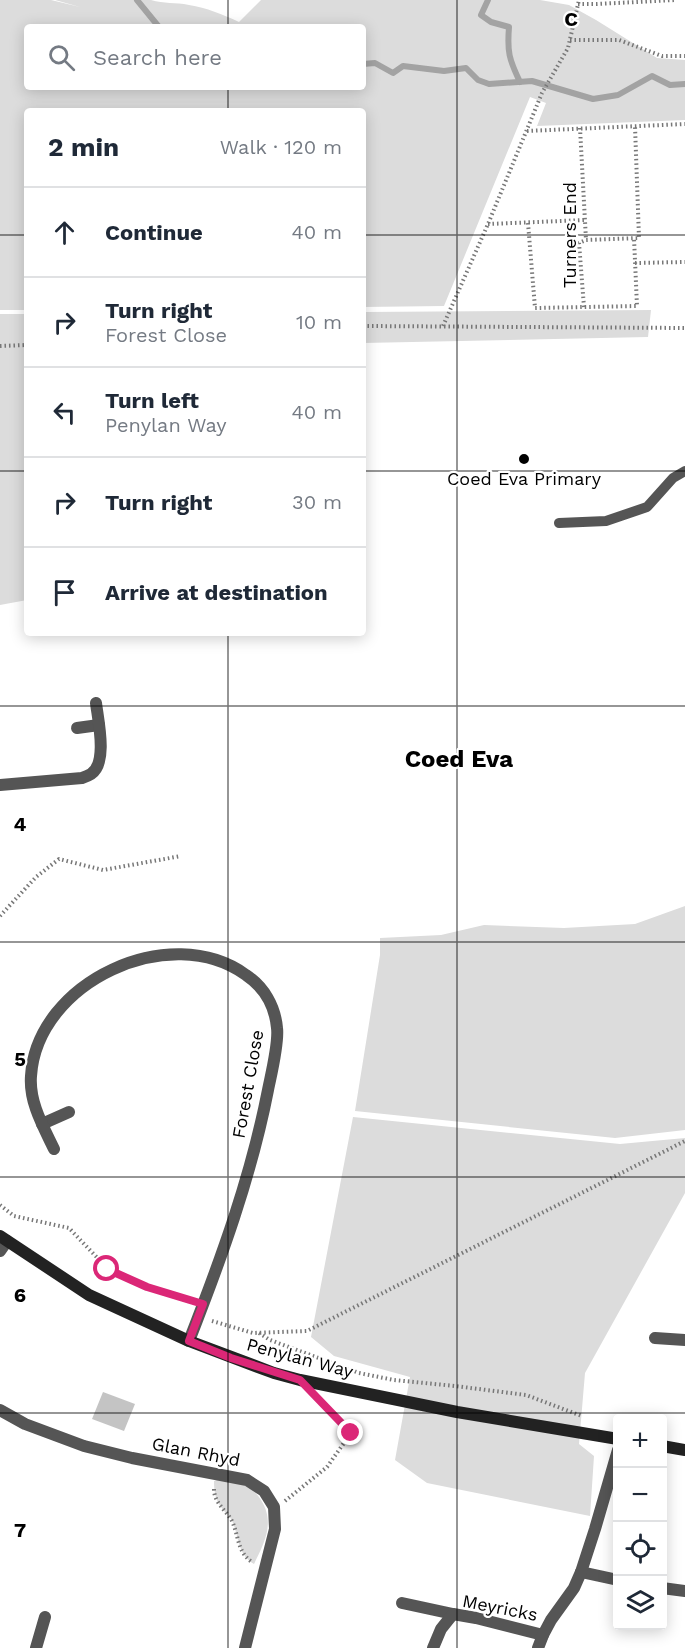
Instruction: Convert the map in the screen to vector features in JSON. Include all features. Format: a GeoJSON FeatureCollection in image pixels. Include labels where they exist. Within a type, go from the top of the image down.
{"type":"FeatureCollection","features":[{"type":"Feature","properties":{"kind":"street"},"geometry":{"type":"LineString","coordinates":[[0,785],[82,778],[93,774],[99,764],[101,752],[96,703]]}},
{"type":"Feature","properties":{"kind":"street"},"geometry":{"type":"LineString","coordinates":[[77,728],[99,725]]}},
{"type":"Feature","properties":{"kind":"street","name":"Forest Close"},"geometry":{"type":"LineString","coordinates":[[54,1149],[35,1108],[31,1076],[35,1054],[44,1030],[79,990],[120,966],[164,955],[184,955],[212,959],[234,967],[253,980],[266,994],[274,1010],[278,1029],[262,1121],[220,1262],[189,1341]]}},
{"type":"Feature","properties":{"kind":"street"},"geometry":{"type":"LineString","coordinates":[[42,1124],[69,1112]]}},
{"type":"Feature","properties":{"kind":"street","name":"Penylan Way"},"geometry":{"type":"LineString","coordinates":[[2,1242],[89,1295],[231,1358],[300,1380],[457,1412],[613,1438]]}},
{"type":"Feature","properties":{"kind":"street"},"geometry":{"type":"LineString","coordinates":[[655,1338],[685,1340]]}},
{"type":"Feature","properties":{"kind":"street","name":"Glan Rhyd"},"geometry":{"type":"LineString","coordinates":[[0,1410],[25,1424],[84,1446],[247,1480],[264,1491],[274,1507]]}},
{"type":"Feature","properties":{"kind":"street"},"geometry":{"type":"LineString","coordinates":[[667,1447],[685,1450]]}},
{"type":"Feature","properties":{"kind":"street","name":"Meyricks"},"geometry":{"type":"LineString","coordinates":[[538,1648],[551,1620],[574,1588],[581,1572],[613,1467]]}},
{"type":"Feature","properties":{"kind":"street"},"geometry":{"type":"LineString","coordinates":[[244,1648],[275,1529],[274,1507]]}},
{"type":"Feature","properties":{"kind":"street"},"geometry":{"type":"LineString","coordinates":[[581,1572],[613,1579]]}},
{"type":"Feature","properties":{"kind":"street"},"geometry":{"type":"LineString","coordinates":[[667,1589],[685,1591]]}},
{"type":"Feature","properties":{"kind":"street"},"geometry":{"type":"LineString","coordinates":[[402,1603],[453,1614]]}},
{"type":"Feature","properties":{"kind":"street","name":"Meyricks"},"geometry":{"type":"LineString","coordinates":[[433,1648],[441,1629],[453,1614],[543,1635]]}},
{"type":"Feature","properties":{"kind":"street"},"geometry":{"type":"LineString","coordinates":[[36,1648],[45,1617]]}},
{"type":"Feature","properties":{"kind":"lane"},"geometry":{"type":"LineString","coordinates":[[559,523],[606,521],[647,507],[673,478],[685,471]]}},
{"type":"Feature","properties":{"kind":"path"},"geometry":{"type":"LineString","coordinates":[[443,326],[542,93],[568,48],[579,2],[597,4],[675,0]]}},
{"type":"Feature","properties":{"kind":"path"},"geometry":{"type":"LineString","coordinates":[[570,40],[619,40],[662,56],[685,56]]}},
{"type":"Feature","properties":{"kind":"path"},"geometry":{"type":"LineString","coordinates":[[526,131],[685,124]]}},
{"type":"Feature","properties":{"kind":"path"},"geometry":{"type":"LineString","coordinates":[[586,240],[639,238],[635,126]]}},
{"type":"Feature","properties":{"kind":"path","name":"Turners End"},"geometry":{"type":"LineString","coordinates":[[580,128],[586,240],[579,243],[584,307]]}},
{"type":"Feature","properties":{"kind":"path"},"geometry":{"type":"LineString","coordinates":[[488,224],[585,220]]}},
{"type":"Feature","properties":{"kind":"path"},"geometry":{"type":"LineString","coordinates":[[528,223],[535,308],[637,306],[633,238]]}},
{"type":"Feature","properties":{"kind":"path"},"geometry":{"type":"LineString","coordinates":[[635,263],[685,262]]}},
{"type":"Feature","properties":{"kind":"path"},"geometry":{"type":"LineString","coordinates":[[366,326],[685,328]]}},
{"type":"Feature","properties":{"kind":"path"},"geometry":{"type":"LineString","coordinates":[[0,346],[24,345]]}},
{"type":"Feature","properties":{"kind":"path"},"geometry":{"type":"LineString","coordinates":[[0,916],[36,877],[58,860],[103,870],[181,856]]}},
{"type":"Feature","properties":{"kind":"path"},"geometry":{"type":"LineString","coordinates":[[0,1205],[14,1216],[69,1228],[107,1269],[147,1287],[203,1304],[210,1320],[254,1333],[307,1331],[685,1142]]}},
{"type":"Feature","properties":{"kind":"path"},"geometry":{"type":"LineString","coordinates":[[259,1333],[270,1340],[358,1373],[394,1380],[526,1395],[588,1419]]}},
{"type":"Feature","properties":{"kind":"path"},"geometry":{"type":"LineString","coordinates":[[274,1507],[327,1467],[351,1433],[300,1380]]}},
{"type":"Feature","properties":{"kind":"path"},"geometry":{"type":"LineString","coordinates":[[214,1473],[214,1494],[218,1504],[234,1524],[243,1553],[249,1561],[266,1568]]}},
{"type":"Feature","properties":{"kind":"shaded area"},"geometry":{"type":"Polygon","coordinates":[[[0,0],[51,0],[80,7],[55,0],[151,0],[202,8],[239,22],[261,0],[540,0],[569,5],[657,58],[685,60],[685,120],[537,126],[546,103],[530,97],[444,306],[366,307],[366,108],[24,108],[24,310],[0,310],[0,0]]]}},
{"type":"Feature","properties":{"kind":"shaded area"},"geometry":{"type":"Polygon","coordinates":[[[651,310],[648,337],[366,343],[366,312],[651,310]]]}},
{"type":"Feature","properties":{"kind":"shaded area"},"geometry":{"type":"Polygon","coordinates":[[[0,314],[24,314],[24,601],[0,605],[0,314]]]}},
{"type":"Feature","properties":{"kind":"shaded area"},"geometry":{"type":"Polygon","coordinates":[[[685,906],[685,1130],[615,1138],[355,1111],[380,955],[380,938],[441,935],[484,925],[564,928],[635,924],[685,906]]]}},
{"type":"Feature","properties":{"kind":"shaded area"},"geometry":{"type":"Polygon","coordinates":[[[353,1117],[620,1144],[685,1138],[685,1193],[585,1373],[579,1444],[594,1456],[590,1516],[427,1483],[395,1460],[410,1377],[334,1356],[311,1337],[353,1117]]]}},
{"type":"Feature","properties":{"kind":"shaded area"},"geometry":{"type":"Polygon","coordinates":[[[220,1479],[248,1487],[254,1491],[265,1508],[267,1532],[254,1564],[242,1551],[232,1521],[215,1494],[214,1481],[220,1479]]]}},
{"type":"Feature","properties":{"kind":"building"},"geometry":{"type":"Polygon","coordinates":[[[103,1392],[135,1404],[124,1431],[92,1419],[103,1392]]]}},
{"type":"Feature","properties":{"kind":"waterway"},"geometry":{"type":"LineString","coordinates":[[137,0],[157,24]]}},
{"type":"Feature","properties":{"kind":"waterway"},"geometry":{"type":"LineString","coordinates":[[488,0],[481,15],[491,22],[509,27],[510,55],[520,82]]}},
{"type":"Feature","properties":{"kind":"waterway"},"geometry":{"type":"LineString","coordinates":[[366,64],[375,63],[393,73],[403,66],[444,71],[466,68],[478,80],[489,84],[532,81],[593,99],[618,95],[652,76],[670,85],[685,84]]}},
{"type":"Feature","properties":{"kind":"place","name":"Coed Eva Primary"},"geometry":{"type":"Point","coordinates":[524,459]}},
{"type":"Feature","properties":{"kind":"district","name":"Coed Eva"},"geometry":{"type":"Point","coordinates":[459,759]}},
{"type":"Feature","properties":{"kind":"route"},"geometry":{"type":"LineString","coordinates":[[107,1269],[147,1287],[203,1304],[189,1341],[231,1358],[300,1380],[351,1433]]}}]}
